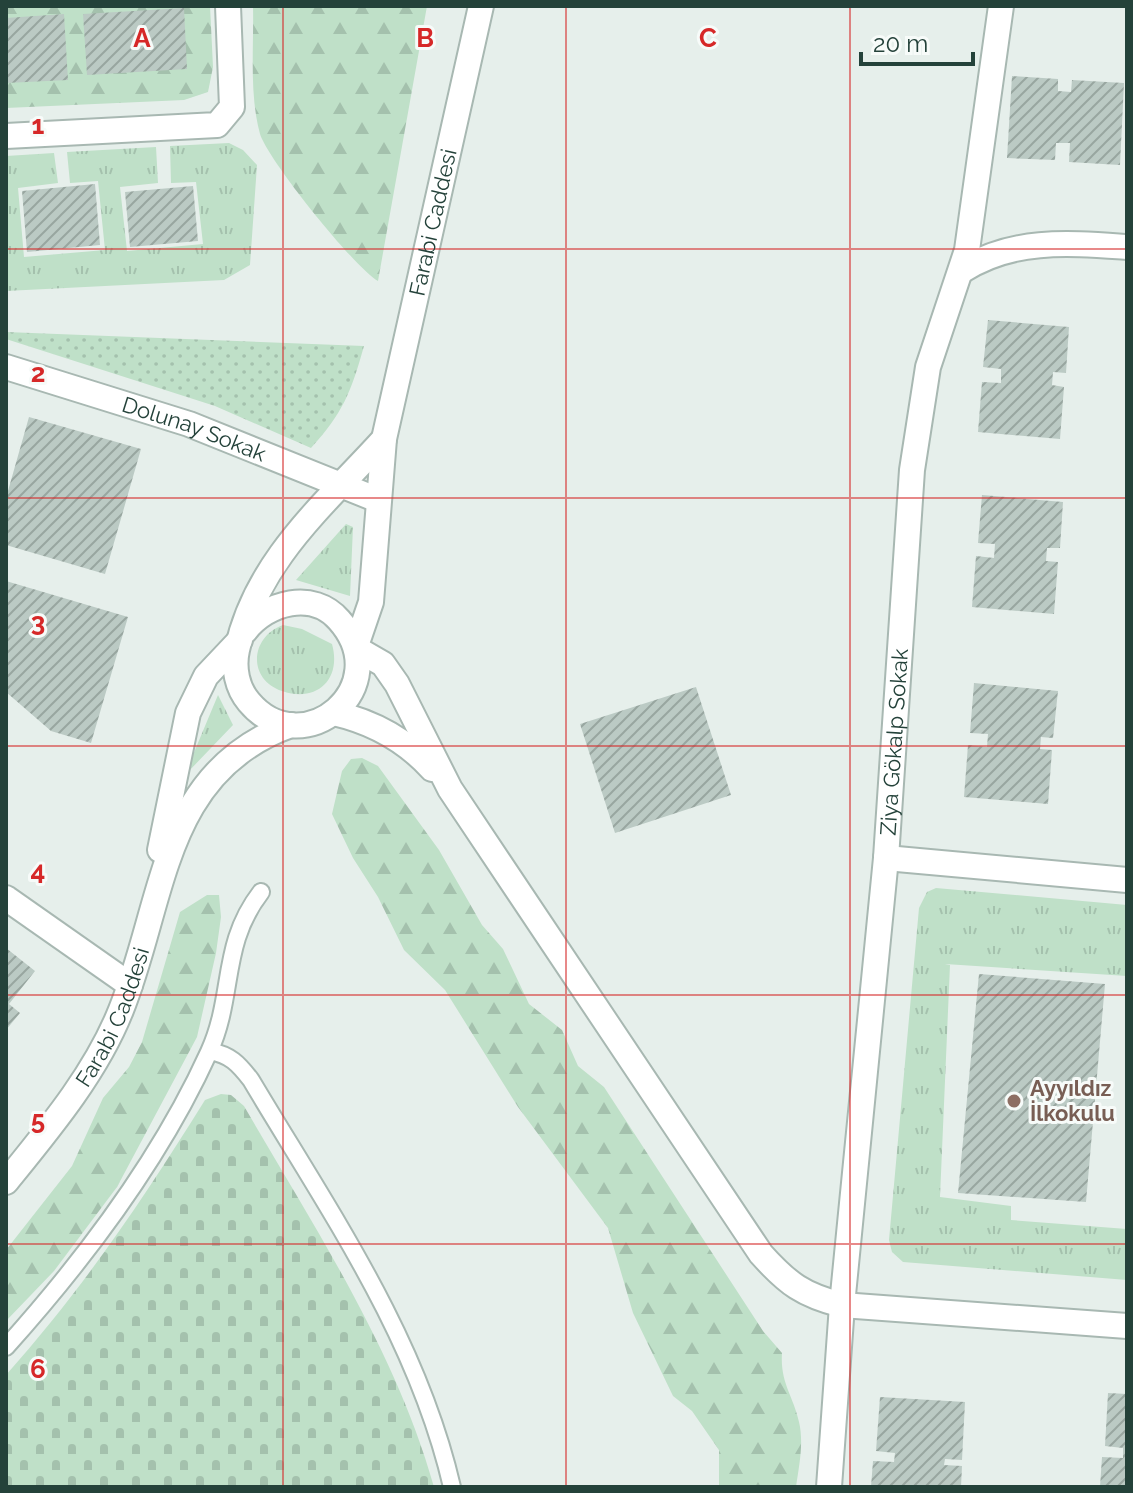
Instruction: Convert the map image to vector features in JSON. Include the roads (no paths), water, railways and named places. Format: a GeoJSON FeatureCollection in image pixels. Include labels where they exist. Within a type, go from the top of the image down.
{"type":"FeatureCollection","features":[{"type":"Feature","properties":{"kind":"street"},"geometry":{"type":"LineString","coordinates":[[6,136],[217,125],[232,107],[228,6]]}},
{"type":"Feature","properties":{"kind":"street","name":"Farabi Caddesi"},"geometry":{"type":"LineString","coordinates":[[356,648],[371,602],[384,439],[481,6]]}},
{"type":"Feature","properties":{"kind":"street","name":"Ziya Gökalp Sokak"},"geometry":{"type":"LineString","coordinates":[[829,1487],[842,1305],[886,858],[912,470],[928,367],[963,270],[1001,6]]}},
{"type":"Feature","properties":{"kind":"street"},"geometry":{"type":"LineString","coordinates":[[963,270],[982,258],[1006,249],[1038,244],[1127,247]]}},
{"type":"Feature","properties":{"kind":"street","name":"Dolunay Sokak"},"geometry":{"type":"LineString","coordinates":[[6,367],[189,424],[378,500]]}},
{"type":"Feature","properties":{"kind":"street"},"geometry":{"type":"LineString","coordinates":[[291,725],[270,719],[244,696],[235,663],[242,635],[262,581],[278,556],[384,439]]}},
{"type":"Feature","properties":{"kind":"street"},"geometry":{"type":"LineString","coordinates":[[297,602],[327,610],[350,632],[356,648],[354,687],[334,713],[320,721],[291,725],[255,739],[236,753],[202,788],[171,850],[147,923],[175,765],[188,713],[206,676],[261,614],[278,605],[297,602]]}},
{"type":"Feature","properties":{"kind":"street"},"geometry":{"type":"LineString","coordinates":[[356,648],[383,664],[397,684],[450,789],[761,1254],[784,1279],[809,1296],[842,1305],[1127,1326]]}},
{"type":"Feature","properties":{"kind":"street"},"geometry":{"type":"LineString","coordinates":[[334,713],[358,719],[395,737],[414,751],[450,789]]}},
{"type":"Feature","properties":{"kind":"street"},"geometry":{"type":"LineString","coordinates":[[886,858],[1127,880]]}},
{"type":"Feature","properties":{"kind":"street"},"geometry":{"type":"LineString","coordinates":[[6,898],[130,985]]}},
{"type":"Feature","properties":{"kind":"street","name":"Farabi Caddesi"},"geometry":{"type":"LineString","coordinates":[[6,1182],[88,1072],[111,1031],[130,985],[147,923]]}},
{"type":"Feature","properties":{"kind":"lane"},"geometry":{"type":"LineString","coordinates":[[6,1347],[53,1295],[102,1231],[157,1145],[210,1051],[221,1018],[232,943],[245,913],[261,892]]}},
{"type":"Feature","properties":{"kind":"lane"},"geometry":{"type":"LineString","coordinates":[[210,1051],[225,1054],[238,1063],[251,1080],[395,1323],[440,1435],[452,1487]]}},
{"type":"Feature","properties":{"kind":"place","name":"Ayyıldız İlkokulu"},"geometry":{"type":"Point","coordinates":[1014,1101]}}]}
